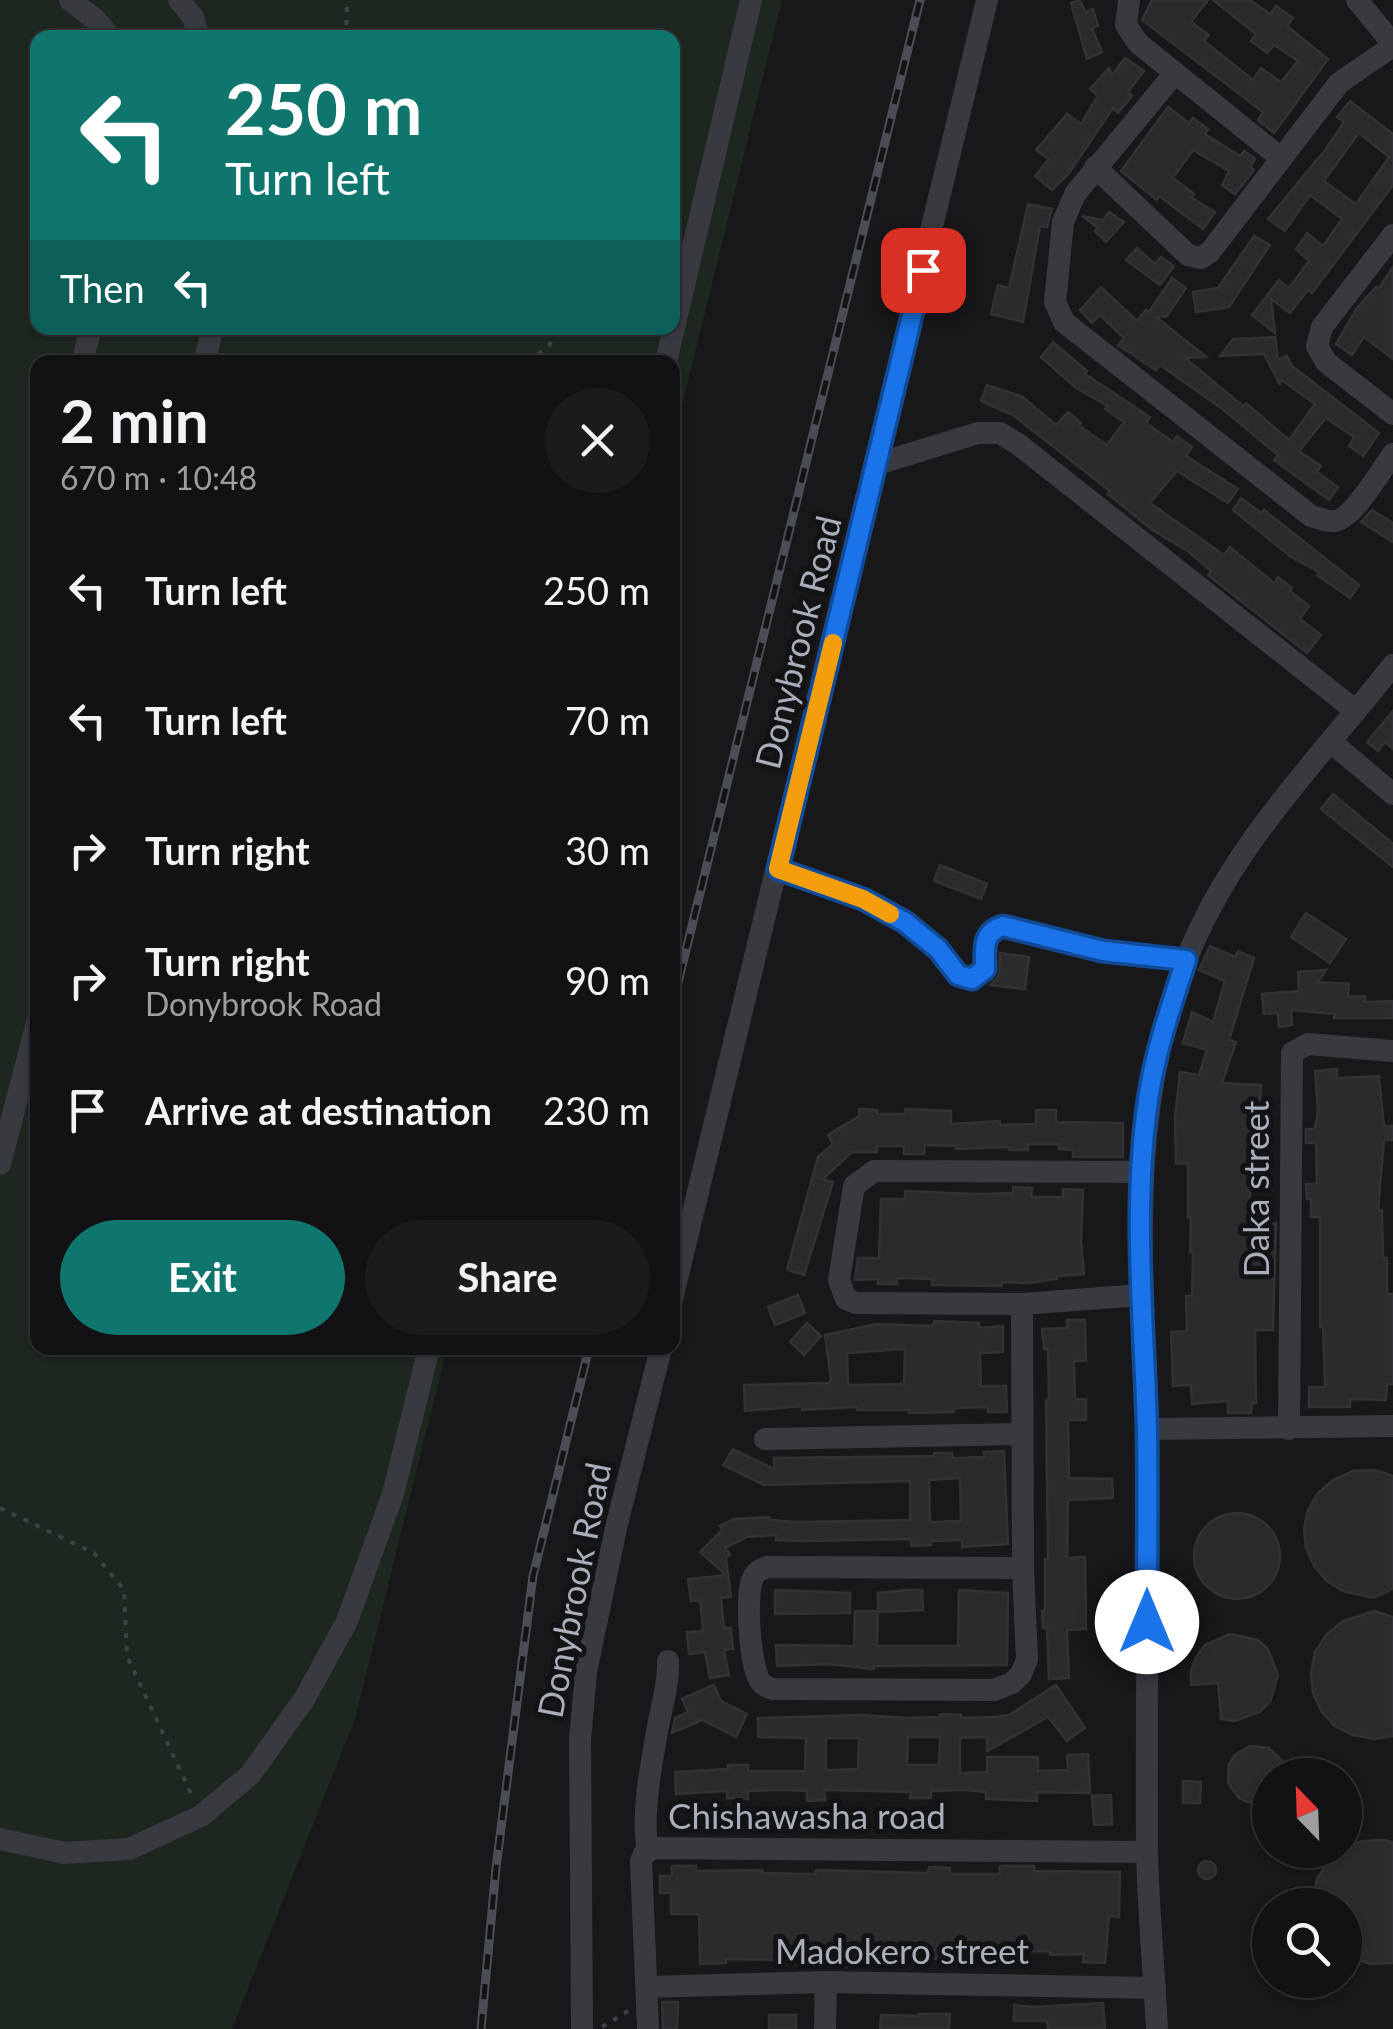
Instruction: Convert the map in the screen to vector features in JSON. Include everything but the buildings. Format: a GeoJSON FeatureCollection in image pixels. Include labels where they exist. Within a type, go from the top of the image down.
{"type":"FeatureCollection","features":[{"type":"Feature","properties":{"kind":"street"},"geometry":{"type":"LineString","coordinates":[[70,0],[104,30]]}},
{"type":"Feature","properties":{"kind":"street"},"geometry":{"type":"LineString","coordinates":[[180,0],[197,30]]}},
{"type":"Feature","properties":{"kind":"street"},"geometry":{"type":"LineString","coordinates":[[680,302],[751,0]]}},
{"type":"Feature","properties":{"kind":"street","name":"Donybrook Road"},"geometry":{"type":"LineString","coordinates":[[680,1267],[987,0]]}},
{"type":"Feature","properties":{"kind":"street"},"geometry":{"type":"LineString","coordinates":[[1130,0],[1126,4],[1126,25],[1138,43],[1281,158]]}},
{"type":"Feature","properties":{"kind":"street"},"geometry":{"type":"LineString","coordinates":[[1095,167],[1188,254],[1202,258],[1339,84],[1393,45],[1361,2]]}},
{"type":"Feature","properties":{"kind":"street"},"geometry":{"type":"LineString","coordinates":[[1175,73],[1075,194],[1063,222],[1055,302],[1064,322],[1311,516],[1332,522],[1353,510],[1393,454]]}},
{"type":"Feature","properties":{"kind":"street"},"geometry":{"type":"LineString","coordinates":[[1393,235],[1322,327],[1317,346],[1326,362],[1393,414]]}},
{"type":"Feature","properties":{"kind":"street"},"geometry":{"type":"LineString","coordinates":[[877,464],[978,433],[1000,434],[1018,444],[1356,711]]}},
{"type":"Feature","properties":{"kind":"street"},"geometry":{"type":"LineString","coordinates":[[1157,2029],[1147,1852],[1147,1429],[1140,1295],[1142,1172],[1148,1100],[1162,1035],[1186,960],[1210,907],[1236,864],[1393,665]]}},
{"type":"Feature","properties":{"kind":"street"},"geometry":{"type":"LineString","coordinates":[[1332,742],[1393,794]]}},
{"type":"Feature","properties":{"kind":"street"},"geometry":{"type":"LineString","coordinates":[[778,869],[863,899],[905,922],[938,949],[958,975],[972,979],[985,969],[985,940],[994,929],[1003,926],[1103,951],[1186,960]]}},
{"type":"Feature","properties":{"kind":"street","name":"Daka street"},"geometry":{"type":"LineString","coordinates":[[1289,1429],[1292,1053],[1308,1044],[1393,1050]]}},
{"type":"Feature","properties":{"kind":"street"},"geometry":{"type":"LineString","coordinates":[[0,1164],[30,1050]]}},
{"type":"Feature","properties":{"kind":"street"},"geometry":{"type":"LineString","coordinates":[[1140,1295],[1022,1304],[856,1304],[846,1299],[839,1280],[854,1186],[874,1171],[1142,1172]]}},
{"type":"Feature","properties":{"kind":"street"},"geometry":{"type":"LineString","coordinates":[[1022,1304],[1022,1568],[1027,1660],[1021,1674],[1012,1683],[994,1690],[774,1689],[760,1681],[754,1666],[751,1584],[759,1571],[767,1568],[1022,1568]]}},
{"type":"Feature","properties":{"kind":"street"},"geometry":{"type":"LineString","coordinates":[[0,1839],[65,1853],[129,1849],[201,1816],[250,1775],[305,1698],[347,1622],[393,1494],[427,1355]]}},
{"type":"Feature","properties":{"kind":"street","name":"Donybrook Road"},"geometry":{"type":"LineString","coordinates":[[582,2029],[580,1740],[586,1672],[616,1528],[659,1355]]}},
{"type":"Feature","properties":{"kind":"street"},"geometry":{"type":"LineString","coordinates":[[1147,1429],[1393,1426]]}},
{"type":"Feature","properties":{"kind":"street"},"geometry":{"type":"LineString","coordinates":[[765,1439],[1021,1434]]}},
{"type":"Feature","properties":{"kind":"street"},"geometry":{"type":"LineString","coordinates":[[648,1851],[648,1806],[668,1661]]}},
{"type":"Feature","properties":{"kind":"street","name":"Chishawasha road"},"geometry":{"type":"LineString","coordinates":[[648,2029],[641,1861],[648,1851],[1147,1852]]}},
{"type":"Feature","properties":{"kind":"street"},"geometry":{"type":"LineString","coordinates":[[825,2029],[826,1982]]}},
{"type":"Feature","properties":{"kind":"street","name":"Madokero street"},"geometry":{"type":"LineString","coordinates":[[648,1987],[826,1982],[1155,1988]]}},
{"type":"Feature","properties":{"kind":"path"},"geometry":{"type":"LineString","coordinates":[[346,30],[347,0]]}},
{"type":"Feature","properties":{"kind":"path"},"geometry":{"type":"LineString","coordinates":[[537,355],[549,346],[554,335]]}},
{"type":"Feature","properties":{"kind":"path"},"geometry":{"type":"LineString","coordinates":[[0,1508],[94,1553],[124,1590],[127,1656],[201,1816]]}},
{"type":"Feature","properties":{"kind":"path"},"geometry":{"type":"LineString","coordinates":[[598,2029],[630,2009],[648,1987]]}},
{"type":"Feature","properties":{"kind":"shaded area"},"geometry":{"type":"Polygon","coordinates":[[[0,0],[782,0],[680,414],[680,355],[30,355],[30,1355],[445,1355],[355,1719],[232,2029],[0,2029],[0,0]]]}},
{"type":"Feature","properties":{"kind":"railway"},"geometry":{"type":"LineString","coordinates":[[680,975],[920,0]]}},
{"type":"Feature","properties":{"kind":"railway"},"geometry":{"type":"LineString","coordinates":[[481,2029],[496,1868],[533,1576],[587,1355]]}},
{"type":"Feature","properties":{"kind":"slow traffic"},"geometry":{"type":"LineString","coordinates":[[833,643],[778,869],[863,899],[890,914]]}},
{"type":"Feature","properties":{"kind":"route"},"geometry":{"type":"LineString","coordinates":[[923,270],[778,869],[863,899],[905,922],[938,949],[958,975],[972,979],[985,969],[985,940],[994,929],[1003,926],[1103,951],[1186,960],[1162,1035],[1148,1100],[1142,1172],[1140,1295],[1147,1429],[1147,1622]]}}]}
